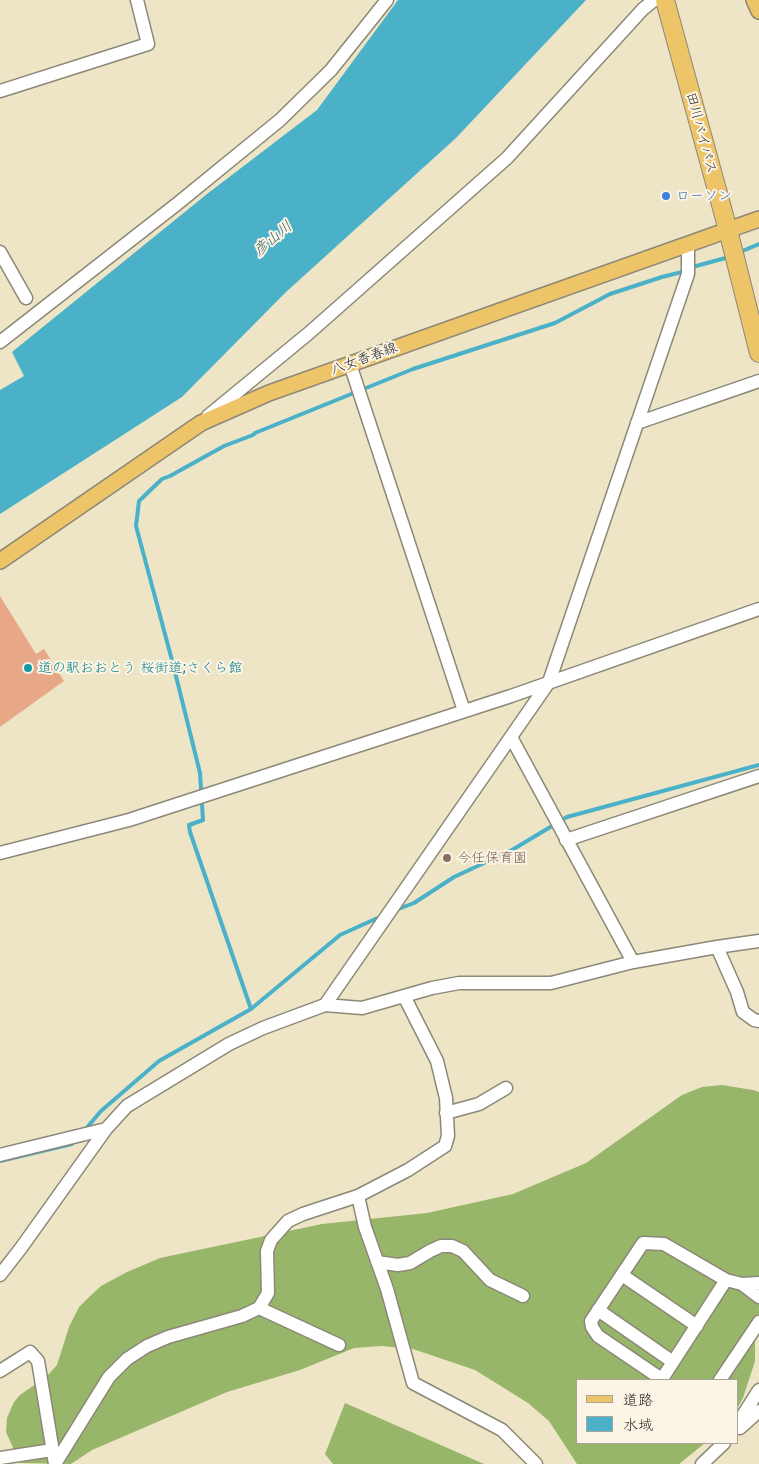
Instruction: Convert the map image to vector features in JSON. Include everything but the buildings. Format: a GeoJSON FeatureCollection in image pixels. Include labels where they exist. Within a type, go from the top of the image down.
{"type":"FeatureCollection","features":[{"type":"Feature","properties":{"kind":"highway","name":"田川バイパス"},"geometry":{"type":"LineString","coordinates":[[665,0],[728,230],[759,352]]}},
{"type":"Feature","properties":{"kind":"main road"},"geometry":{"type":"LineString","coordinates":[[754,0],[759,12]]}},
{"type":"Feature","properties":{"kind":"main road","name":"八女香春線"},"geometry":{"type":"LineString","coordinates":[[0,561],[201,423],[269,393],[759,219]]}},
{"type":"Feature","properties":{"kind":"street"},"geometry":{"type":"LineString","coordinates":[[0,91],[148,44],[137,0]]}},
{"type":"Feature","properties":{"kind":"street"},"geometry":{"type":"LineString","coordinates":[[0,342],[177,204],[280,120],[331,70],[387,0]]}},
{"type":"Feature","properties":{"kind":"street"},"geometry":{"type":"LineString","coordinates":[[201,423],[309,333],[507,158],[643,9],[654,0]]}},
{"type":"Feature","properties":{"kind":"street"},"geometry":{"type":"LineString","coordinates":[[325,1005],[549,682],[688,274],[688,245]]}},
{"type":"Feature","properties":{"kind":"street"},"geometry":{"type":"LineString","coordinates":[[0,252],[26,298]]}},
{"type":"Feature","properties":{"kind":"street"},"geometry":{"type":"LineString","coordinates":[[350,364],[464,711]]}},
{"type":"Feature","properties":{"kind":"street"},"geometry":{"type":"LineString","coordinates":[[637,423],[759,381]]}},
{"type":"Feature","properties":{"kind":"street"},"geometry":{"type":"LineString","coordinates":[[0,853],[129,820],[464,711],[759,608]]}},
{"type":"Feature","properties":{"kind":"street"},"geometry":{"type":"LineString","coordinates":[[511,737],[633,962]]}},
{"type":"Feature","properties":{"kind":"street"},"geometry":{"type":"LineString","coordinates":[[566,840],[759,776]]}},
{"type":"Feature","properties":{"kind":"street"},"geometry":{"type":"LineString","coordinates":[[0,1274],[21,1248],[106,1129],[127,1106],[229,1044],[263,1028],[325,1005],[362,1008],[432,988],[459,983],[551,983],[633,962],[759,941]]}},
{"type":"Feature","properties":{"kind":"street"},"geometry":{"type":"LineString","coordinates":[[717,947],[737,992],[743,1012],[754,1020],[759,1021]]}},
{"type":"Feature","properties":{"kind":"street"},"geometry":{"type":"LineString","coordinates":[[55,1464],[110,1377],[127,1359],[154,1343],[242,1316],[259,1308],[268,1293],[266,1251],[271,1240],[288,1221],[303,1214],[358,1196],[408,1170],[444,1146],[448,1136],[446,1098],[437,1061],[404,996]]}},
{"type":"Feature","properties":{"kind":"street"},"geometry":{"type":"LineString","coordinates":[[446,1113],[479,1104],[506,1088]]}},
{"type":"Feature","properties":{"kind":"street"},"geometry":{"type":"LineString","coordinates":[[0,1156],[106,1129]]}},
{"type":"Feature","properties":{"kind":"street"},"geometry":{"type":"LineString","coordinates":[[358,1196],[365,1227],[387,1289],[413,1383],[502,1430],[536,1464]]}},
{"type":"Feature","properties":{"kind":"street"},"geometry":{"type":"LineString","coordinates":[[661,1379],[598,1336],[592,1327],[591,1321],[643,1243],[664,1244],[726,1280],[742,1284],[759,1283]]}},
{"type":"Feature","properties":{"kind":"street"},"geometry":{"type":"LineString","coordinates":[[377,1262],[398,1265],[410,1263],[441,1246],[452,1246],[463,1251],[490,1280],[523,1296]]}},
{"type":"Feature","properties":{"kind":"street"},"geometry":{"type":"LineString","coordinates":[[622,1275],[696,1326]]}},
{"type":"Feature","properties":{"kind":"street"},"geometry":{"type":"LineString","coordinates":[[663,1379],[726,1280]]}},
{"type":"Feature","properties":{"kind":"street"},"geometry":{"type":"LineString","coordinates":[[742,1284],[759,1297]]}},
{"type":"Feature","properties":{"kind":"street"},"geometry":{"type":"LineString","coordinates":[[259,1308],[339,1346]]}},
{"type":"Feature","properties":{"kind":"street"},"geometry":{"type":"LineString","coordinates":[[598,1310],[673,1362]]}},
{"type":"Feature","properties":{"kind":"street"},"geometry":{"type":"LineString","coordinates":[[721,1379],[759,1322]]}},
{"type":"Feature","properties":{"kind":"street"},"geometry":{"type":"LineString","coordinates":[[0,1371],[30,1352],[38,1361],[55,1464]]}},
{"type":"Feature","properties":{"kind":"street"},"geometry":{"type":"LineString","coordinates":[[739,1421],[759,1390]]}},
{"type":"Feature","properties":{"kind":"street"},"geometry":{"type":"LineString","coordinates":[[739,1429],[759,1411]]}},
{"type":"Feature","properties":{"kind":"street"},"geometry":{"type":"LineString","coordinates":[[702,1464],[723,1444]]}},
{"type":"Feature","properties":{"kind":"street"},"geometry":{"type":"LineString","coordinates":[[0,1458],[52,1450]]}},
{"type":"Feature","properties":{"kind":"green space"},"geometry":{"type":"Polygon","coordinates":[[[722,1085],[759,1092],[759,1325],[755,1339],[755,1361],[743,1398],[739,1405],[739,1379],[576,1379],[576,1444],[704,1444],[679,1464],[577,1464],[549,1421],[528,1403],[475,1370],[413,1349],[382,1346],[354,1348],[300,1370],[227,1392],[92,1450],[71,1464],[20,1463],[6,1432],[7,1418],[14,1402],[20,1395],[46,1377],[57,1365],[69,1327],[79,1307],[101,1286],[127,1272],[160,1258],[322,1224],[427,1213],[513,1194],[586,1163],[682,1095],[702,1087],[722,1085]]]}},
{"type":"Feature","properties":{"kind":"green space"},"geometry":{"type":"Polygon","coordinates":[[[345,1403],[484,1464],[333,1464],[325,1454],[345,1403]]]}},
{"type":"Feature","properties":{"kind":"water","name":"彦山川"},"geometry":{"type":"Polygon","coordinates":[[[398,0],[586,0],[456,138],[286,292],[182,397],[0,514],[0,390],[24,376],[12,352],[207,194],[317,110],[398,0]]]}},
{"type":"Feature","properties":{"kind":"waterway"},"geometry":{"type":"LineString","coordinates":[[740,252],[759,244]]}},
{"type":"Feature","properties":{"kind":"waterway"},"geometry":{"type":"LineString","coordinates":[[251,1009],[190,832],[189,825],[203,820],[200,773],[136,526],[139,501],[162,479],[224,446],[255,433],[413,369],[555,323],[610,294],[729,257]]}},
{"type":"Feature","properties":{"kind":"waterway"},"geometry":{"type":"LineString","coordinates":[[396,910],[414,903],[454,877],[512,850],[567,817],[759,765]]}},
{"type":"Feature","properties":{"kind":"waterway"},"geometry":{"type":"LineString","coordinates":[[84,1131],[101,1111],[159,1061],[251,1009],[340,935],[382,916]]}},
{"type":"Feature","properties":{"kind":"waterway"},"geometry":{"type":"LineString","coordinates":[[0,1161],[72,1144],[74,1141]]}},
{"type":"Feature","properties":{"kind":"place","name":"ローソン"},"geometry":{"type":"Point","coordinates":[666,196]}},
{"type":"Feature","properties":{"kind":"place","name":"道の駅おおとう 桜街道;さくら館"},"geometry":{"type":"Point","coordinates":[28,668]}},
{"type":"Feature","properties":{"kind":"place","name":"今任保育園"},"geometry":{"type":"Point","coordinates":[447,858]}}]}
